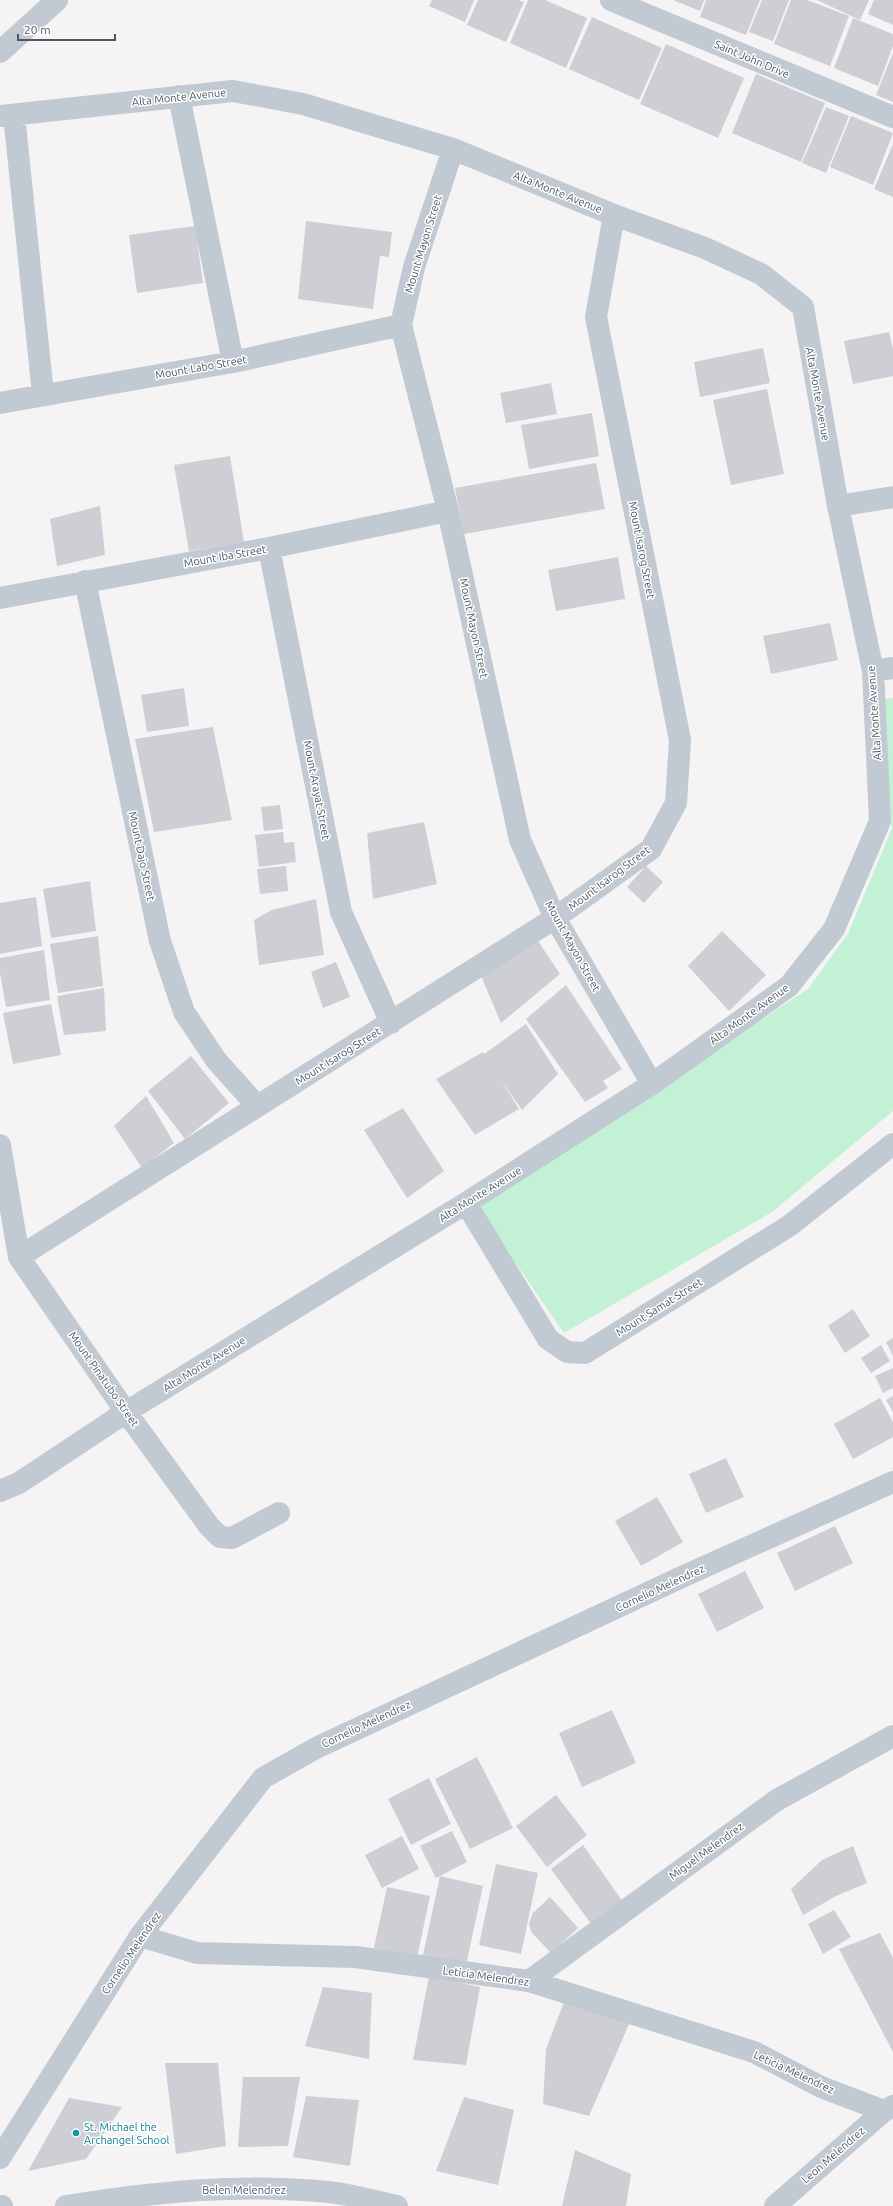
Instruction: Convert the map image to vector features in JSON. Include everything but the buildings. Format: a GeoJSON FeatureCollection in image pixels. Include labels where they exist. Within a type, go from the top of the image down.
{"type":"FeatureCollection","features":[{"type":"Feature","properties":{"kind":"street"},"geometry":{"type":"LineString","coordinates":[[0,52],[57,0]]}},
{"type":"Feature","properties":{"kind":"street","name":"Saint John Drive"},"geometry":{"type":"LineString","coordinates":[[611,0],[893,118]]}},
{"type":"Feature","properties":{"kind":"street","name":"Alta Monte Avenue"},"geometry":{"type":"LineString","coordinates":[[0,1491],[19,1483],[126,1412],[466,1203],[652,1084],[789,986],[834,929],[880,821],[883,670],[838,506],[803,307],[761,274],[705,248],[614,215],[453,149],[303,104],[233,91],[7,115]]}},
{"type":"Feature","properties":{"kind":"street"},"geometry":{"type":"LineString","coordinates":[[180,96],[233,362]]}},
{"type":"Feature","properties":{"kind":"street"},"geometry":{"type":"LineString","coordinates":[[7,115],[43,394]]}},
{"type":"Feature","properties":{"kind":"street","name":"Mount Mayon Street"},"geometry":{"type":"LineString","coordinates":[[453,149],[414,267],[401,325],[448,511],[520,840],[554,918],[652,1084]]}},
{"type":"Feature","properties":{"kind":"street","name":"Mount Isarog Street"},"geometry":{"type":"LineString","coordinates":[[19,1257],[256,1106],[391,1023],[554,918],[651,848],[676,803],[680,740],[596,318],[614,215]]}},
{"type":"Feature","properties":{"kind":"street","name":"Mount Labo Street"},"geometry":{"type":"LineString","coordinates":[[0,403],[43,394],[233,362],[401,325]]}},
{"type":"Feature","properties":{"kind":"street"},"geometry":{"type":"LineString","coordinates":[[838,506],[893,497]]}},
{"type":"Feature","properties":{"kind":"street","name":"Mount Iba Street"},"geometry":{"type":"LineString","coordinates":[[0,598],[269,548],[448,511]]}},
{"type":"Feature","properties":{"kind":"street","name":"Mount Arayat Street"},"geometry":{"type":"LineString","coordinates":[[269,548],[341,912],[391,1023]]}},
{"type":"Feature","properties":{"kind":"street","name":"Mount Dajo Street"},"geometry":{"type":"LineString","coordinates":[[85,581],[160,941],[184,1012],[216,1060],[256,1106]]}},
{"type":"Feature","properties":{"kind":"street","name":"Mount Samat Street"},"geometry":{"type":"LineString","coordinates":[[466,1203],[548,1339],[567,1352],[584,1353],[789,1226],[893,1144]]}},
{"type":"Feature","properties":{"kind":"street","name":"Mount Pinatubo Street"},"geometry":{"type":"LineString","coordinates":[[0,1145],[19,1257],[126,1412],[209,1526],[220,1537],[232,1538],[279,1513]]}},
{"type":"Feature","properties":{"kind":"street","name":"Cornelio Melendrez"},"geometry":{"type":"LineString","coordinates":[[0,2158],[140,1936],[263,1778],[316,1748],[677,1580],[893,1482]]}},
{"type":"Feature","properties":{"kind":"street","name":"Miguel Melendrez"},"geometry":{"type":"LineString","coordinates":[[529,1981],[777,1800],[893,1736]]}},
{"type":"Feature","properties":{"kind":"street","name":"Leticia Melendrez"},"geometry":{"type":"LineString","coordinates":[[140,1936],[197,1953],[355,1957],[529,1981],[754,2052],[821,2087],[889,2108]]}},
{"type":"Feature","properties":{"kind":"street","name":"Leon Melendrez"},"geometry":{"type":"LineString","coordinates":[[775,2206],[889,2108]]}},
{"type":"Feature","properties":{"kind":"street","name":"Belen Melendrez"},"geometry":{"type":"LineString","coordinates":[[66,2206],[136,2194],[224,2188],[329,2192],[397,2206]]}},
{"type":"Feature","properties":{"kind":"green space"},"geometry":{"type":"Polygon","coordinates":[[[893,698],[893,1111],[772,1212],[564,1333],[476,1206],[808,989],[848,934],[892,828],[880,700],[893,698]]]}},
{"type":"Feature","properties":{"kind":"place","name":"St. Michael the Archangel School"},"geometry":{"type":"Point","coordinates":[76,2133]}}]}
